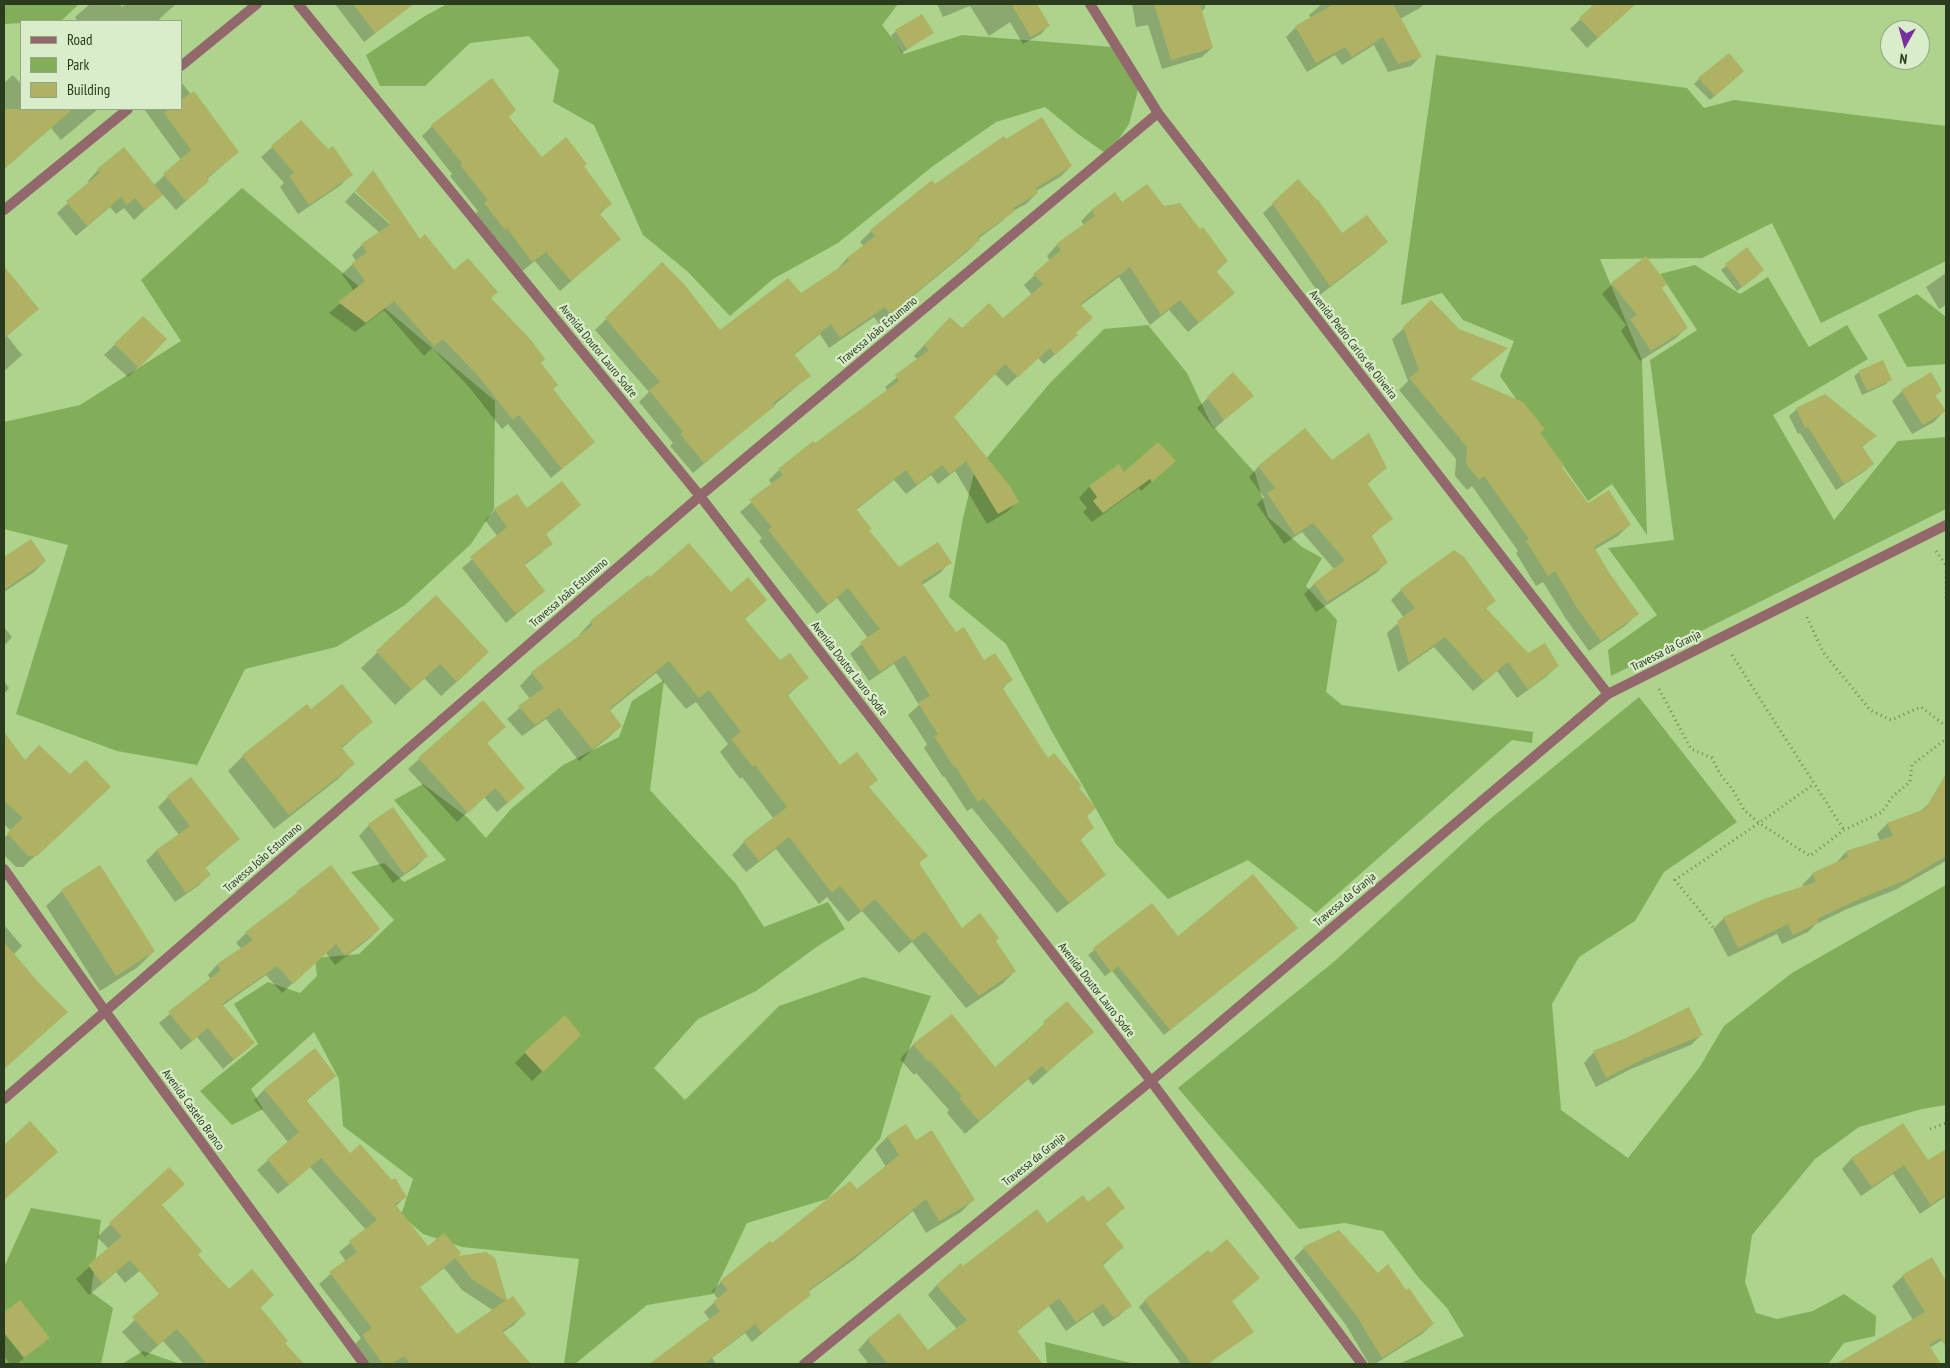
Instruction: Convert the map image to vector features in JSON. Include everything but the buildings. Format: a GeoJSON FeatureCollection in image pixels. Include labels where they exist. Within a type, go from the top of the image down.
{"type":"FeatureCollection","features":[{"type":"Feature","properties":{"kind":"street"},"geometry":{"type":"LineString","coordinates":[[182,65],[257,4]]}},
{"type":"Feature","properties":{"kind":"street","name":"Avenida Doutor Lauro Sodre"},"geometry":{"type":"LineString","coordinates":[[298,4],[700,496],[1151,1081],[1362,1364]]}},
{"type":"Feature","properties":{"kind":"street","name":"Avenida Pedro Carlos de Oliveira"},"geometry":{"type":"LineString","coordinates":[[1090,4],[1158,113],[1608,694]]}},
{"type":"Feature","properties":{"kind":"street"},"geometry":{"type":"LineString","coordinates":[[4,210],[127,110]]}},
{"type":"Feature","properties":{"kind":"street","name":"Travessa João Estumano"},"geometry":{"type":"LineString","coordinates":[[4,1099],[700,496],[1158,113]]}},
{"type":"Feature","properties":{"kind":"street","name":"Travessa da Granja"},"geometry":{"type":"LineString","coordinates":[[804,1364],[1151,1081],[1608,694],[1946,524]]}},
{"type":"Feature","properties":{"kind":"street","name":"Avenida Castelo Branco"},"geometry":{"type":"LineString","coordinates":[[4,869],[105,1011],[364,1364]]}},
{"type":"Feature","properties":{"kind":"path"},"geometry":{"type":"LineString","coordinates":[[1946,572],[1946,600]]}},
{"type":"Feature","properties":{"kind":"path"},"geometry":{"type":"LineString","coordinates":[[1799,598],[1823,652],[1870,710],[1891,720],[1921,707],[1946,726]]}},
{"type":"Feature","properties":{"kind":"path"},"geometry":{"type":"LineString","coordinates":[[1721,637],[1844,830]]}},
{"type":"Feature","properties":{"kind":"path"},"geometry":{"type":"LineString","coordinates":[[1650,673],[1692,749],[1712,758],[1720,774],[1733,790],[1744,810],[1760,823],[1810,856],[1844,830],[1882,812],[1893,796],[1910,782],[1912,765],[1946,739]]}},
{"type":"Feature","properties":{"kind":"path"},"geometry":{"type":"LineString","coordinates":[[1714,927],[1674,880],[1760,823],[1814,784]]}},
{"type":"Feature","properties":{"kind":"path"},"geometry":{"type":"LineString","coordinates":[[1930,1129],[1946,1123]]}},
{"type":"Feature","properties":{"kind":"green space"},"geometry":{"type":"Polygon","coordinates":[[[4,4],[79,4],[62,20],[20,20],[20,23],[4,24],[4,4]]]}},
{"type":"Feature","properties":{"kind":"green space"},"geometry":{"type":"Polygon","coordinates":[[[447,4],[898,4],[882,25],[904,54],[962,35],[1112,47],[1138,90],[1129,124],[1108,155],[1045,107],[996,122],[933,166],[838,243],[773,279],[730,316],[687,271],[643,235],[594,125],[553,102],[559,70],[529,36],[470,43],[425,86],[380,86],[366,55],[425,16],[447,4]]]}},
{"type":"Feature","properties":{"kind":"green space"},"geometry":{"type":"Polygon","coordinates":[[[1436,55],[1687,88],[1704,108],[1734,100],[1946,126],[1946,261],[1821,323],[1772,223],[1702,258],[1600,259],[1642,360],[1647,535],[1612,484],[1588,501],[1500,376],[1514,341],[1463,320],[1442,293],[1401,305],[1436,55]]]}},
{"type":"Feature","properties":{"kind":"green space"},"geometry":{"type":"Polygon","coordinates":[[[242,188],[495,401],[494,509],[471,544],[405,605],[336,647],[245,669],[197,765],[117,751],[16,714],[68,545],[4,529],[4,422],[80,405],[181,341],[141,280],[242,188]]]}},
{"type":"Feature","properties":{"kind":"green space"},"geometry":{"type":"Polygon","coordinates":[[[1695,265],[1740,294],[1768,277],[1809,347],[1847,325],[1868,359],[1773,415],[1834,520],[1898,441],[1946,437],[1946,509],[1611,676],[1608,650],[1657,615],[1608,548],[1674,540],[1650,360],[1697,330],[1660,274],[1695,265]]]}},
{"type":"Feature","properties":{"kind":"green space"},"geometry":{"type":"Polygon","coordinates":[[[1917,294],[1946,317],[1946,364],[1907,367],[1878,315],[1917,294]]]}},
{"type":"Feature","properties":{"kind":"green space"},"geometry":{"type":"Polygon","coordinates":[[[1148,325],[1187,373],[1211,424],[1255,473],[1268,517],[1302,547],[1322,558],[1306,586],[1337,620],[1326,692],[1342,705],[1533,732],[1532,743],[1512,740],[1316,913],[1248,860],[1168,899],[1116,844],[1050,728],[1006,644],[949,597],[963,518],[974,473],[1050,383],[1104,329],[1148,325]]]}},
{"type":"Feature","properties":{"kind":"green space"},"geometry":{"type":"Polygon","coordinates":[[[664,680],[650,790],[736,884],[764,927],[828,902],[845,929],[756,991],[698,1019],[654,1068],[685,1100],[779,1006],[863,977],[931,996],[901,1068],[880,1139],[827,1199],[747,1223],[713,1294],[647,1305],[575,1364],[564,1364],[579,1259],[462,1247],[423,1234],[401,1215],[413,1179],[343,1126],[339,1079],[314,1032],[251,1089],[263,1109],[232,1125],[200,1091],[258,1044],[234,1004],[268,982],[300,993],[317,976],[315,958],[359,954],[394,920],[351,872],[384,863],[404,882],[446,860],[394,800],[423,784],[467,817],[486,838],[511,809],[563,765],[619,737],[632,701],[664,680]]]}},
{"type":"Feature","properties":{"kind":"green space"},"geometry":{"type":"Polygon","coordinates":[[[1639,697],[1737,822],[1664,872],[1635,921],[1579,957],[1552,1004],[1561,1110],[1628,1158],[1699,1068],[1724,1026],[1792,973],[1946,885],[1946,1105],[1922,1109],[1859,1127],[1815,1159],[1752,1235],[1745,1282],[1756,1313],[1777,1319],[1813,1311],[1844,1294],[1876,1316],[1875,1336],[1844,1343],[1828,1364],[1402,1364],[1464,1336],[1447,1308],[1419,1278],[1383,1231],[1345,1223],[1299,1229],[1178,1088],[1336,960],[1485,823],[1639,697]]]}},
{"type":"Feature","properties":{"kind":"green space"},"geometry":{"type":"Polygon","coordinates":[[[31,1208],[101,1220],[91,1292],[113,1308],[101,1364],[4,1364],[4,1267],[31,1208]]]}},
{"type":"Feature","properties":{"kind":"green space"},"geometry":{"type":"Polygon","coordinates":[[[1045,1342],[1135,1364],[1047,1364],[1045,1342]]]}},
{"type":"Feature","properties":{"kind":"green space"},"geometry":{"type":"Polygon","coordinates":[[[143,1351],[180,1364],[122,1364],[143,1351]]]}}]}
